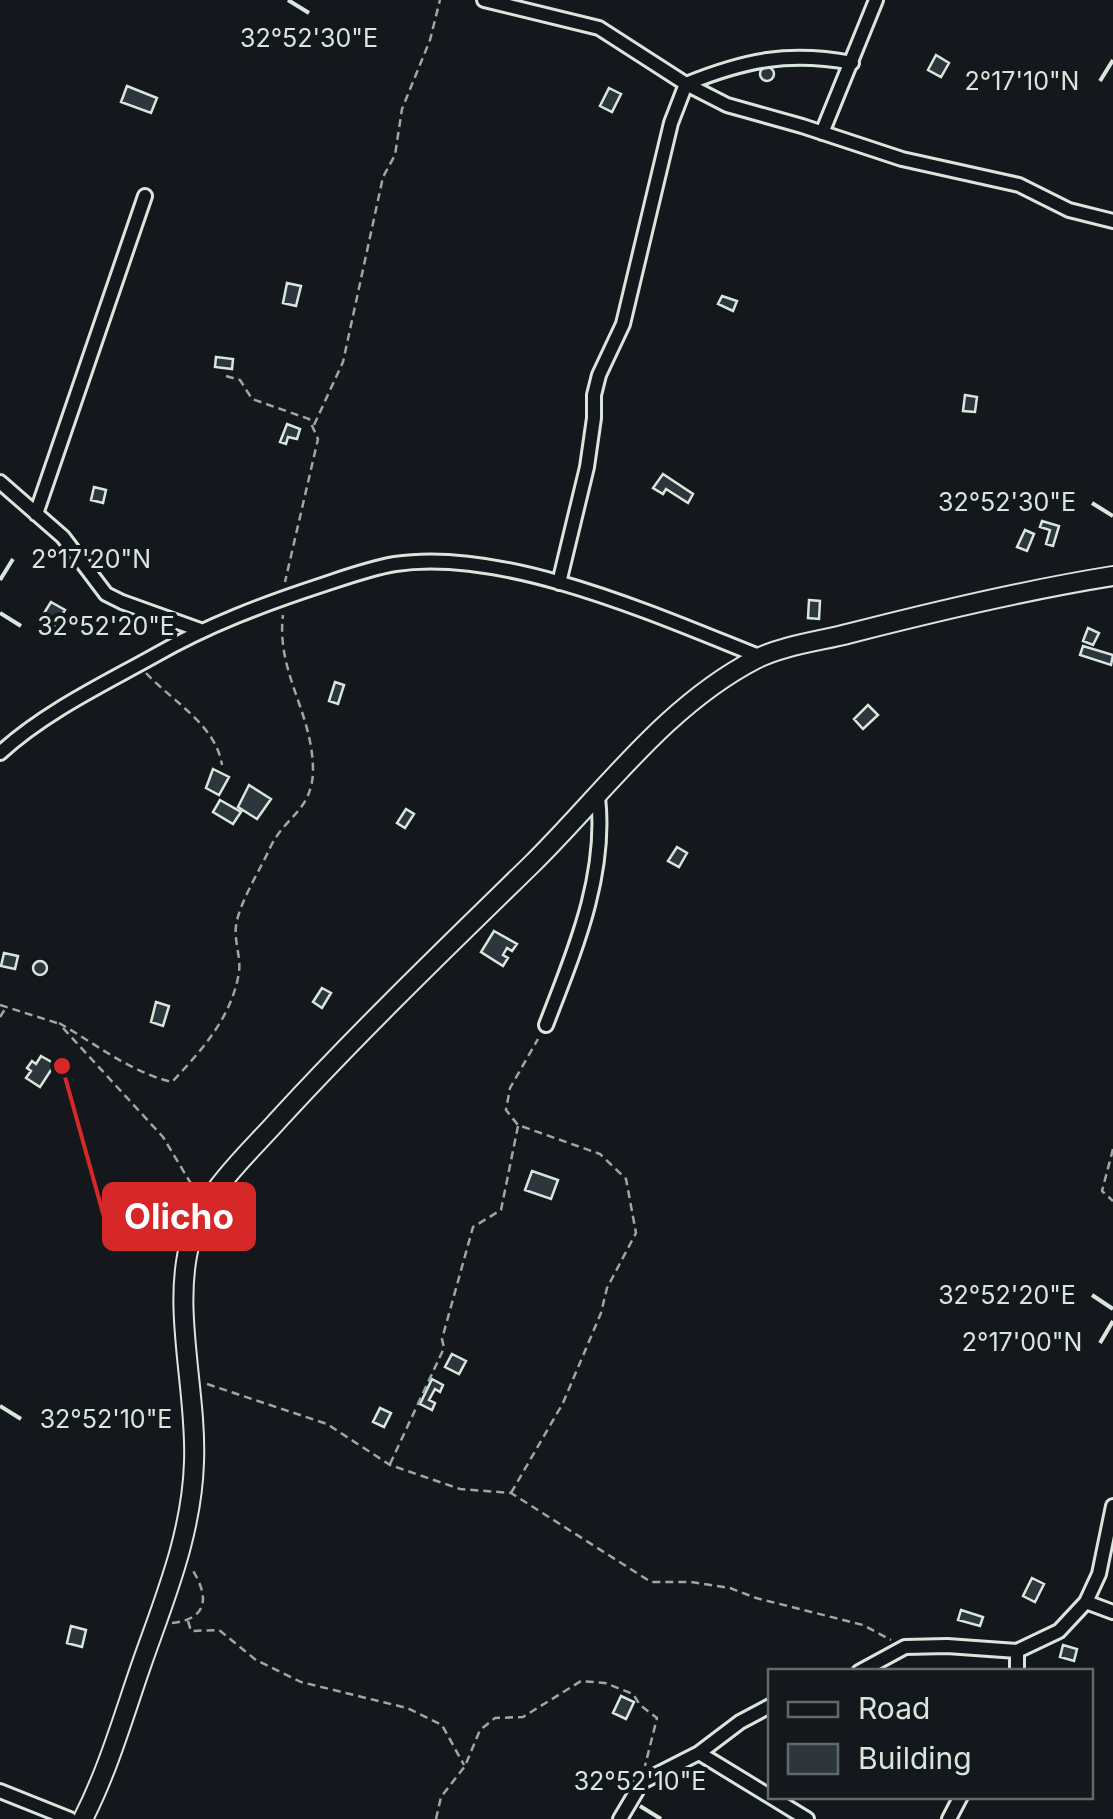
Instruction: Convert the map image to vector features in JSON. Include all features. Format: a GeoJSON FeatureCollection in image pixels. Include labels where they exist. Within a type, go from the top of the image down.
{"type":"FeatureCollection","features":[{"type":"Feature","properties":{"kind":"street"},"geometry":{"type":"LineString","coordinates":[[484,0],[600,28],[686,84],[727,105],[902,159],[1020,185],[1056,206],[1113,220]]}},
{"type":"Feature","properties":{"kind":"street"},"geometry":{"type":"LineString","coordinates":[[822,133],[876,0]]}},
{"type":"Feature","properties":{"kind":"street"},"geometry":{"type":"LineString","coordinates":[[559,583],[587,467],[599,375],[623,324],[668,136],[686,84],[725,69],[791,56],[852,63]]}},
{"type":"Feature","properties":{"kind":"street"},"geometry":{"type":"LineString","coordinates":[[36,514],[145,196]]}},
{"type":"Feature","properties":{"kind":"street"},"geometry":{"type":"LineString","coordinates":[[0,482],[80,555],[106,594],[200,630]]}},
{"type":"Feature","properties":{"kind":"street"},"geometry":{"type":"LineString","coordinates":[[0,753],[54,713],[200,630],[285,597],[396,564],[466,565],[559,583],[629,605],[761,656]]}},
{"type":"Feature","properties":{"kind":"street"},"geometry":{"type":"LineString","coordinates":[[83,1819],[108,1764],[181,1552],[194,1462],[192,1379],[182,1310],[191,1242],[204,1206],[228,1176],[337,1056],[598,797],[678,712],[716,683],[761,656],[1050,586],[1113,576]]}},
{"type":"Feature","properties":{"kind":"street"},"geometry":{"type":"LineString","coordinates":[[546,1025],[575,951],[600,860],[598,797]]}},
{"type":"Feature","properties":{"kind":"street"},"geometry":{"type":"LineString","coordinates":[[865,1669],[906,1647],[1018,1651],[1059,1630],[1072,1621],[1086,1602],[1099,1574],[1113,1506]]}},
{"type":"Feature","properties":{"kind":"street"},"geometry":{"type":"LineString","coordinates":[[1086,1602],[1113,1612]]}},
{"type":"Feature","properties":{"kind":"street"},"geometry":{"type":"LineString","coordinates":[[1018,1651],[1018,1669]]}},
{"type":"Feature","properties":{"kind":"street"},"geometry":{"type":"LineString","coordinates":[[620,1819],[642,1782],[699,1753],[740,1722],[768,1707]]}},
{"type":"Feature","properties":{"kind":"street"},"geometry":{"type":"LineString","coordinates":[[699,1753],[768,1795]]}},
{"type":"Feature","properties":{"kind":"street"},"geometry":{"type":"LineString","coordinates":[[0,1791],[70,1819]]}},
{"type":"Feature","properties":{"kind":"street"},"geometry":{"type":"LineString","coordinates":[[774,1799],[807,1819]]}},
{"type":"Feature","properties":{"kind":"path"},"geometry":{"type":"LineString","coordinates":[[314,425],[343,362],[383,177],[395,155],[402,109],[430,40],[440,0]]}},
{"type":"Feature","properties":{"kind":"path"},"geometry":{"type":"LineString","coordinates":[[0,1017],[3,1006],[59,1023],[114,1058],[172,1082],[206,1046],[223,1019],[239,972],[236,926],[276,836],[306,804],[311,792],[310,732],[280,641],[286,576],[318,439],[310,420],[252,400],[240,380],[226,376]]}},
{"type":"Feature","properties":{"kind":"path"},"geometry":{"type":"LineString","coordinates":[[140,664],[208,732],[222,765]]}},
{"type":"Feature","properties":{"kind":"path"},"geometry":{"type":"LineString","coordinates":[[59,1023],[162,1137],[204,1206]]}},
{"type":"Feature","properties":{"kind":"path"},"geometry":{"type":"LineString","coordinates":[[512,1493],[563,1403],[601,1313],[607,1288],[636,1234],[626,1179],[600,1154],[518,1125],[506,1110],[510,1088],[546,1025]]}},
{"type":"Feature","properties":{"kind":"path"},"geometry":{"type":"LineString","coordinates":[[390,1465],[444,1348],[442,1338],[473,1227],[501,1210],[518,1125]]}},
{"type":"Feature","properties":{"kind":"path"},"geometry":{"type":"LineString","coordinates":[[1113,1149],[1102,1191],[1113,1201]]}},
{"type":"Feature","properties":{"kind":"path"},"geometry":{"type":"LineString","coordinates":[[192,1379],[326,1424],[390,1465],[460,1489],[512,1493],[651,1582],[730,1588],[864,1625],[906,1647]]}},
{"type":"Feature","properties":{"kind":"path"},"geometry":{"type":"LineString","coordinates":[[159,1617],[169,1624],[188,1621],[202,1608],[204,1598],[195,1572],[181,1552]]}},
{"type":"Feature","properties":{"kind":"path"},"geometry":{"type":"LineString","coordinates":[[188,1621],[191,1631],[219,1630],[256,1660],[301,1682],[406,1708],[442,1725],[465,1766]]}},
{"type":"Feature","properties":{"kind":"path"},"geometry":{"type":"LineString","coordinates":[[436,1819],[441,1797],[465,1766],[480,1730],[496,1718],[523,1717],[581,1680],[606,1683],[633,1694],[657,1718],[642,1782]]}},
{"type":"Feature","properties":{"kind":"building"},"geometry":{"type":"Polygon","coordinates":[[[936,55],[949,63],[941,77],[928,70],[936,55]]]}},
{"type":"Feature","properties":{"kind":"building"},"geometry":{"type":"Polygon","coordinates":[[[767,67],[774,74],[767,81],[760,74],[767,67]]]}},
{"type":"Feature","properties":{"kind":"building"},"geometry":{"type":"Polygon","coordinates":[[[127,86],[157,98],[151,113],[121,102],[127,86]]]}},
{"type":"Feature","properties":{"kind":"building"},"geometry":{"type":"Polygon","coordinates":[[[609,88],[621,94],[612,112],[600,106],[609,88]]]}},
{"type":"Feature","properties":{"kind":"building"},"geometry":{"type":"Polygon","coordinates":[[[287,283],[301,286],[296,306],[283,303],[287,283]]]}},
{"type":"Feature","properties":{"kind":"building"},"geometry":{"type":"Polygon","coordinates":[[[722,296],[737,301],[733,311],[718,304],[722,296]]]}},
{"type":"Feature","properties":{"kind":"building"},"geometry":{"type":"Polygon","coordinates":[[[216,357],[233,359],[232,369],[215,367],[216,357]]]}},
{"type":"Feature","properties":{"kind":"building"},"geometry":{"type":"Polygon","coordinates":[[[965,395],[977,397],[975,412],[963,411],[965,395]]]}},
{"type":"Feature","properties":{"kind":"building"},"geometry":{"type":"Polygon","coordinates":[[[287,424],[300,429],[297,439],[288,437],[286,444],[280,442],[287,424]]]}},
{"type":"Feature","properties":{"kind":"building"},"geometry":{"type":"Polygon","coordinates":[[[663,474],[693,494],[688,503],[666,489],[663,494],[653,488],[663,474]]]}},
{"type":"Feature","properties":{"kind":"building"},"geometry":{"type":"Polygon","coordinates":[[[94,487],[106,490],[103,503],[91,500],[94,487]]]}},
{"type":"Feature","properties":{"kind":"building"},"geometry":{"type":"Polygon","coordinates":[[[1042,521],[1059,526],[1053,546],[1046,544],[1050,530],[1040,527],[1042,521]]]}},
{"type":"Feature","properties":{"kind":"building"},"geometry":{"type":"Polygon","coordinates":[[[1025,530],[1034,534],[1027,551],[1017,547],[1025,530]]]}},
{"type":"Feature","properties":{"kind":"building"},"geometry":{"type":"Polygon","coordinates":[[[809,600],[820,601],[819,619],[808,618],[809,600]]]}},
{"type":"Feature","properties":{"kind":"building"},"geometry":{"type":"Polygon","coordinates":[[[51,602],[65,610],[55,626],[41,618],[51,602]]]}},
{"type":"Feature","properties":{"kind":"building"},"geometry":{"type":"Polygon","coordinates":[[[1088,628],[1099,633],[1093,645],[1083,641],[1088,628]]]}},
{"type":"Feature","properties":{"kind":"building"},"geometry":{"type":"Polygon","coordinates":[[[1083,646],[1113,655],[1111,665],[1080,655],[1083,646]]]}},
{"type":"Feature","properties":{"kind":"building"},"geometry":{"type":"Polygon","coordinates":[[[335,682],[344,685],[338,704],[329,701],[335,682]]]}},
{"type":"Feature","properties":{"kind":"building"},"geometry":{"type":"Polygon","coordinates":[[[868,705],[878,715],[863,729],[854,719],[868,705]]]}},
{"type":"Feature","properties":{"kind":"building"},"geometry":{"type":"Polygon","coordinates":[[[213,769],[229,777],[219,795],[206,788],[213,769]]]}},
{"type":"Feature","properties":{"kind":"building"},"geometry":{"type":"Polygon","coordinates":[[[249,785],[271,799],[257,819],[238,807],[249,785]]]}},
{"type":"Feature","properties":{"kind":"building"},"geometry":{"type":"Polygon","coordinates":[[[220,800],[241,812],[233,824],[213,812],[220,800]]]}},
{"type":"Feature","properties":{"kind":"building"},"geometry":{"type":"Polygon","coordinates":[[[406,809],[414,814],[405,828],[397,823],[406,809]]]}},
{"type":"Feature","properties":{"kind":"building"},"geometry":{"type":"Polygon","coordinates":[[[677,847],[687,853],[679,867],[668,861],[677,847]]]}},
{"type":"Feature","properties":{"kind":"building"},"geometry":{"type":"Polygon","coordinates":[[[494,931],[517,944],[512,951],[507,948],[503,955],[508,958],[503,966],[481,952],[494,931]]]}},
{"type":"Feature","properties":{"kind":"building"},"geometry":{"type":"Polygon","coordinates":[[[4,953],[18,956],[15,969],[1,966],[4,953]]]}},
{"type":"Feature","properties":{"kind":"building"},"geometry":{"type":"Polygon","coordinates":[[[40,961],[47,968],[40,975],[33,968],[40,961]]]}},
{"type":"Feature","properties":{"kind":"building"},"geometry":{"type":"Polygon","coordinates":[[[322,988],[331,993],[322,1008],[313,1002],[322,988]]]}},
{"type":"Feature","properties":{"kind":"building"},"geometry":{"type":"Polygon","coordinates":[[[156,1002],[169,1006],[163,1026],[151,1022],[156,1002]]]}},
{"type":"Feature","properties":{"kind":"building"},"geometry":{"type":"Polygon","coordinates":[[[41,1056],[55,1064],[40,1087],[26,1078],[31,1071],[27,1068],[41,1056]]]}},
{"type":"Feature","properties":{"kind":"building"},"geometry":{"type":"Polygon","coordinates":[[[532,1171],[558,1180],[551,1199],[525,1190],[532,1171]]]}},
{"type":"Feature","properties":{"kind":"building"},"geometry":{"type":"Polygon","coordinates":[[[452,1354],[466,1361],[459,1374],[445,1367],[452,1354]]]}},
{"type":"Feature","properties":{"kind":"building"},"geometry":{"type":"Polygon","coordinates":[[[432,1379],[443,1385],[440,1392],[435,1389],[429,1400],[435,1403],[432,1410],[420,1404],[432,1379]]]}},
{"type":"Feature","properties":{"kind":"building"},"geometry":{"type":"Polygon","coordinates":[[[380,1408],[391,1413],[384,1427],[373,1422],[380,1408]]]}},
{"type":"Feature","properties":{"kind":"building"},"geometry":{"type":"Polygon","coordinates":[[[1032,1578],[1044,1584],[1035,1602],[1023,1596],[1032,1578]]]}},
{"type":"Feature","properties":{"kind":"building"},"geometry":{"type":"Polygon","coordinates":[[[961,1610],[983,1617],[980,1626],[958,1620],[961,1610]]]}},
{"type":"Feature","properties":{"kind":"building"},"geometry":{"type":"Polygon","coordinates":[[[71,1626],[86,1630],[82,1647],[67,1643],[71,1626]]]}},
{"type":"Feature","properties":{"kind":"building"},"geometry":{"type":"Polygon","coordinates":[[[1063,1645],[1077,1649],[1074,1661],[1060,1657],[1063,1645]]]}},
{"type":"Feature","properties":{"kind":"building"},"geometry":{"type":"Polygon","coordinates":[[[621,1696],[634,1702],[626,1719],[613,1713],[621,1696]]]}},
{"type":"Feature","properties":{"kind":"place","name":"Olicho"},"geometry":{"type":"Point","coordinates":[62,1066]}}]}
